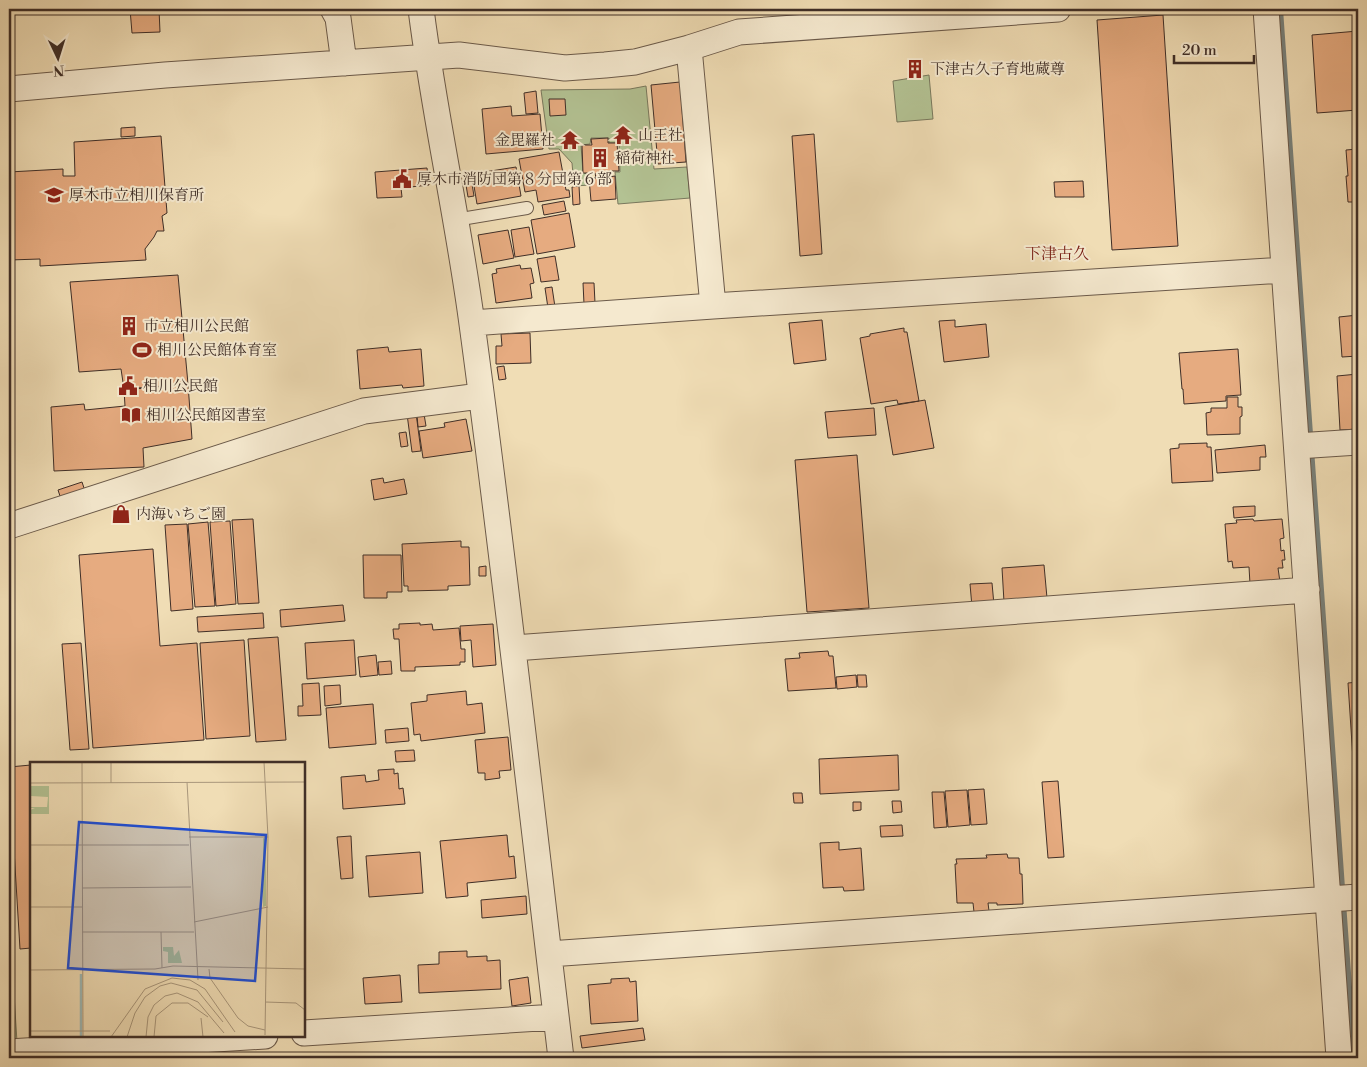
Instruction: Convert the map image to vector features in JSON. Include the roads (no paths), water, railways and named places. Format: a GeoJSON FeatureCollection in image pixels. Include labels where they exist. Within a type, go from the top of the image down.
{"type":"FeatureCollection","features":[{"type":"Feature","properties":{"kind":"street"},"geometry":{"type":"LineString","coordinates":[[333,9],[338,18],[344,63]]}},
{"type":"Feature","properties":{"kind":"street"},"geometry":{"type":"LineString","coordinates":[[421,9],[427,57],[472,323],[514,648],[561,1058]]}},
{"type":"Feature","properties":{"kind":"street"},"geometry":{"type":"LineString","coordinates":[[9,89],[165,75],[459,55],[565,68],[636,62],[739,32],[1058,9]]}},
{"type":"Feature","properties":{"kind":"street"},"geometry":{"type":"LineString","coordinates":[[1266,9],[1284,270],[1305,446],[1307,590],[1343,898],[1339,1058]]}},
{"type":"Feature","properties":{"kind":"street"},"geometry":{"type":"LineString","coordinates":[[689,48],[713,306]]}},
{"type":"Feature","properties":{"kind":"street"},"geometry":{"type":"LineString","coordinates":[[472,323],[1284,270]]}},
{"type":"Feature","properties":{"kind":"street"},"geometry":{"type":"LineString","coordinates":[[9,526],[364,411],[480,396]]}},
{"type":"Feature","properties":{"kind":"street"},"geometry":{"type":"LineString","coordinates":[[1305,446],[1358,442]]}},
{"type":"Feature","properties":{"kind":"street"},"geometry":{"type":"LineString","coordinates":[[514,648],[1307,590]]}},
{"type":"Feature","properties":{"kind":"street"},"geometry":{"type":"LineString","coordinates":[[549,954],[1343,898]]}},
{"type":"Feature","properties":{"kind":"street"},"geometry":{"type":"LineString","coordinates":[[305,1033],[556,1017]]}},
{"type":"Feature","properties":{"kind":"street"},"geometry":{"type":"LineString","coordinates":[[9,1052],[249,1037]]}},
{"type":"Feature","properties":{"kind":"lane"},"geometry":{"type":"LineString","coordinates":[[455,220],[527,208]]}},
{"type":"Feature","properties":{"kind":"waterway"},"geometry":{"type":"LineString","coordinates":[[1279,9],[1353,1058]]}},
{"type":"Feature","properties":{"kind":"place","name":"下津古久子育地蔵尊"},"geometry":{"type":"Point","coordinates":[915,69]}},
{"type":"Feature","properties":{"kind":"place","name":"山王社"},"geometry":{"type":"Point","coordinates":[623,135]}},
{"type":"Feature","properties":{"kind":"place","name":"金毘羅社"},"geometry":{"type":"Point","coordinates":[570,140]}},
{"type":"Feature","properties":{"kind":"place","name":"稲荷神社"},"geometry":{"type":"Point","coordinates":[600,158]}},
{"type":"Feature","properties":{"kind":"place","name":"厚木市消防団第８分団第６部"},"geometry":{"type":"Point","coordinates":[402,179]}},
{"type":"Feature","properties":{"kind":"place","name":"厚木市立相川保育所"},"geometry":{"type":"Point","coordinates":[54,195]}},
{"type":"Feature","properties":{"kind":"place","name":"市立相川公民館"},"geometry":{"type":"Point","coordinates":[129,326]}},
{"type":"Feature","properties":{"kind":"place","name":"相川公民館体育室"},"geometry":{"type":"Point","coordinates":[142,350]}},
{"type":"Feature","properties":{"kind":"place","name":"相川公民館"},"geometry":{"type":"Point","coordinates":[128,386]}},
{"type":"Feature","properties":{"kind":"place","name":"相川公民館図書室"},"geometry":{"type":"Point","coordinates":[131,415]}},
{"type":"Feature","properties":{"kind":"place","name":"内海いちご園"},"geometry":{"type":"Point","coordinates":[121,514]}},
{"type":"Feature","properties":{"kind":"district","name":"下津古久"},"geometry":{"type":"Point","coordinates":[1057,254]}}]}
